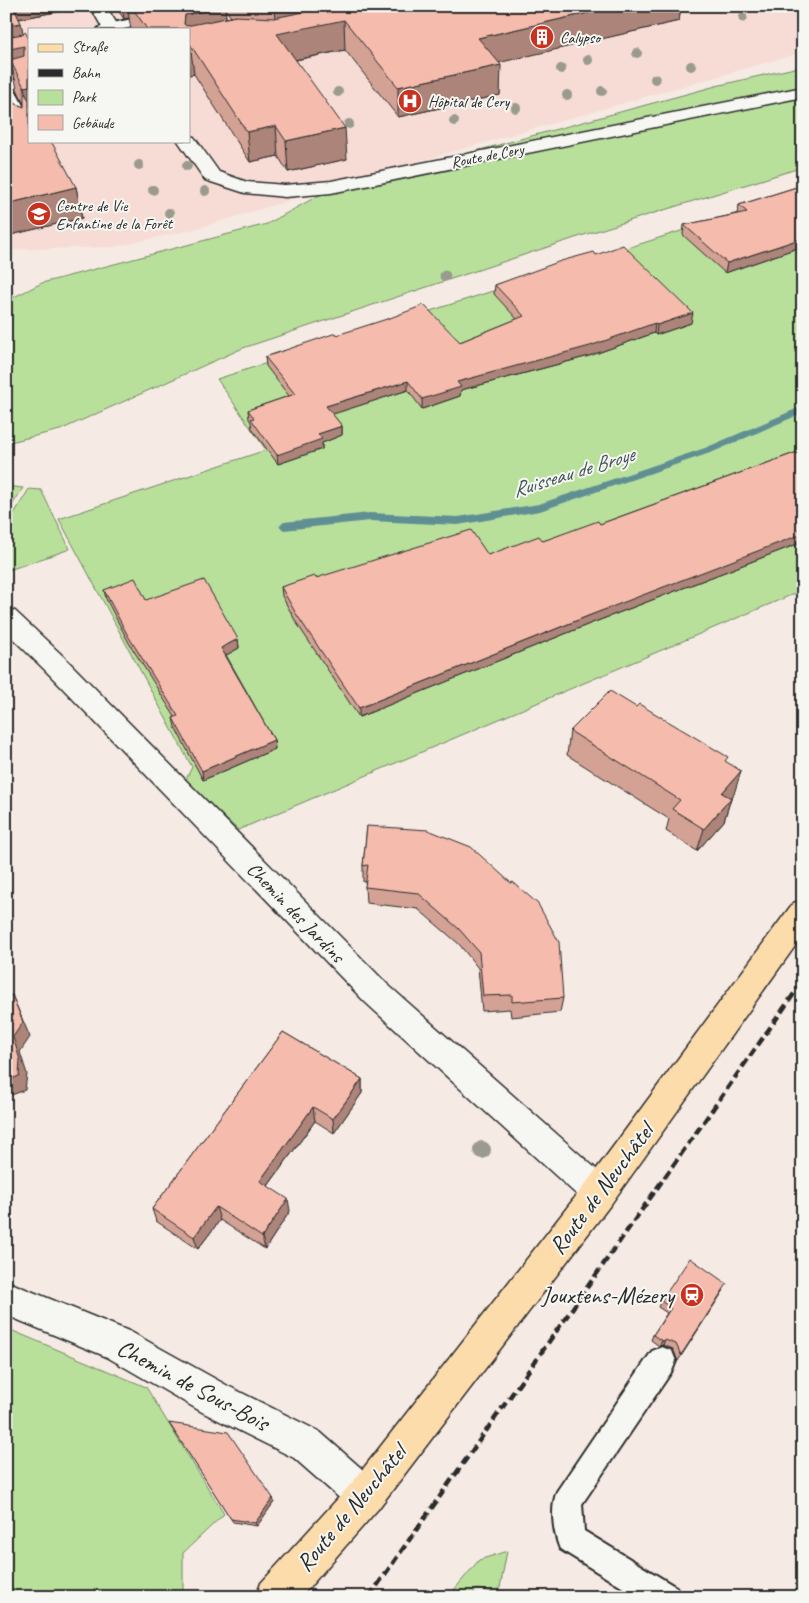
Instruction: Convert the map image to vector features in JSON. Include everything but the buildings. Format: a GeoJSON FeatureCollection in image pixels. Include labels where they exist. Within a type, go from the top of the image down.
{"type":"FeatureCollection","features":[{"type":"Feature","properties":{"kind":"main road","name":"Route de Neuchâtel"},"geometry":{"type":"LineString","coordinates":[[275,1597],[365,1496],[599,1194],[803,912]]}},
{"type":"Feature","properties":{"kind":"street"},"geometry":{"type":"LineString","coordinates":[[98,6],[109,28]]}},
{"type":"Feature","properties":{"kind":"street","name":"Route de Cery"},"geometry":{"type":"LineString","coordinates":[[188,142],[212,176],[245,187],[285,191],[331,187],[803,92]]}},
{"type":"Feature","properties":{"kind":"street","name":"Chemin des Jardins"},"geometry":{"type":"LineString","coordinates":[[6,617],[54,663],[376,993],[599,1194]]}},
{"type":"Feature","properties":{"kind":"street","name":"Chemin de Sous-Bois"},"geometry":{"type":"LineString","coordinates":[[6,1298],[119,1344],[215,1399],[307,1445],[365,1496]]}},
{"type":"Feature","properties":{"kind":"lane"},"geometry":{"type":"LineString","coordinates":[[109,28],[215,8]]}},
{"type":"Feature","properties":{"kind":"lane"},"geometry":{"type":"LineString","coordinates":[[28,81],[6,86],[28,130]]}},
{"type":"Feature","properties":{"kind":"lane"},"geometry":{"type":"LineString","coordinates":[[662,1361],[567,1501],[570,1539],[666,1597]]}},
{"type":"Feature","properties":{"kind":"shaded area","name":"Hôpital de Cery"},"geometry":{"type":"Polygon","coordinates":[[[6,6],[803,6],[803,52],[396,168],[195,229],[114,247],[6,250],[6,6]]]}},
{"type":"Feature","properties":{"kind":"green space"},"geometry":{"type":"Polygon","coordinates":[[[803,66],[803,167],[593,232],[243,348],[60,430],[6,443],[6,301],[42,283],[267,224],[325,192],[716,86],[803,66]]]}},
{"type":"Feature","properties":{"kind":"green space"},"geometry":{"type":"Polygon","coordinates":[[[803,192],[803,590],[238,830],[185,781],[192,767],[59,519],[266,450],[217,379],[803,192]]]}},
{"type":"Feature","properties":{"kind":"green space"},"geometry":{"type":"Polygon","coordinates":[[[6,486],[23,488],[6,515],[6,486]]]}},
{"type":"Feature","properties":{"kind":"green space"},"geometry":{"type":"Polygon","coordinates":[[[29,489],[41,490],[70,549],[6,571],[6,521],[12,517],[29,489]]]}},
{"type":"Feature","properties":{"kind":"green space"},"geometry":{"type":"Polygon","coordinates":[[[6,1328],[146,1387],[224,1514],[183,1553],[183,1597],[6,1597],[6,1328]]]}},
{"type":"Feature","properties":{"kind":"green space"},"geometry":{"type":"Polygon","coordinates":[[[507,1551],[499,1593],[477,1589],[470,1597],[448,1597],[479,1560],[507,1551]]]}},
{"type":"Feature","properties":{"kind":"waterway","name":"Ruisseau de Broye"},"geometry":{"type":"LineString","coordinates":[[284,526],[370,517],[458,521],[540,507],[709,450],[803,409]]}},
{"type":"Feature","properties":{"kind":"railway"},"geometry":{"type":"LineString","coordinates":[[369,1597],[803,981]]}},
{"type":"Feature","properties":{"kind":"place","name":"Calypso"},"geometry":{"type":"Point","coordinates":[542,37]}},
{"type":"Feature","properties":{"kind":"place","name":"Hôpital de Cery"},"geometry":{"type":"Point","coordinates":[410,101]}},
{"type":"Feature","properties":{"kind":"place","name":"Centre de Vie Enfantine de la Forêt"},"geometry":{"type":"Point","coordinates":[39,214]}},
{"type":"Feature","properties":{"kind":"place","name":"Jouxtens-Mézery"},"geometry":{"type":"Point","coordinates":[692,1295]}}]}
